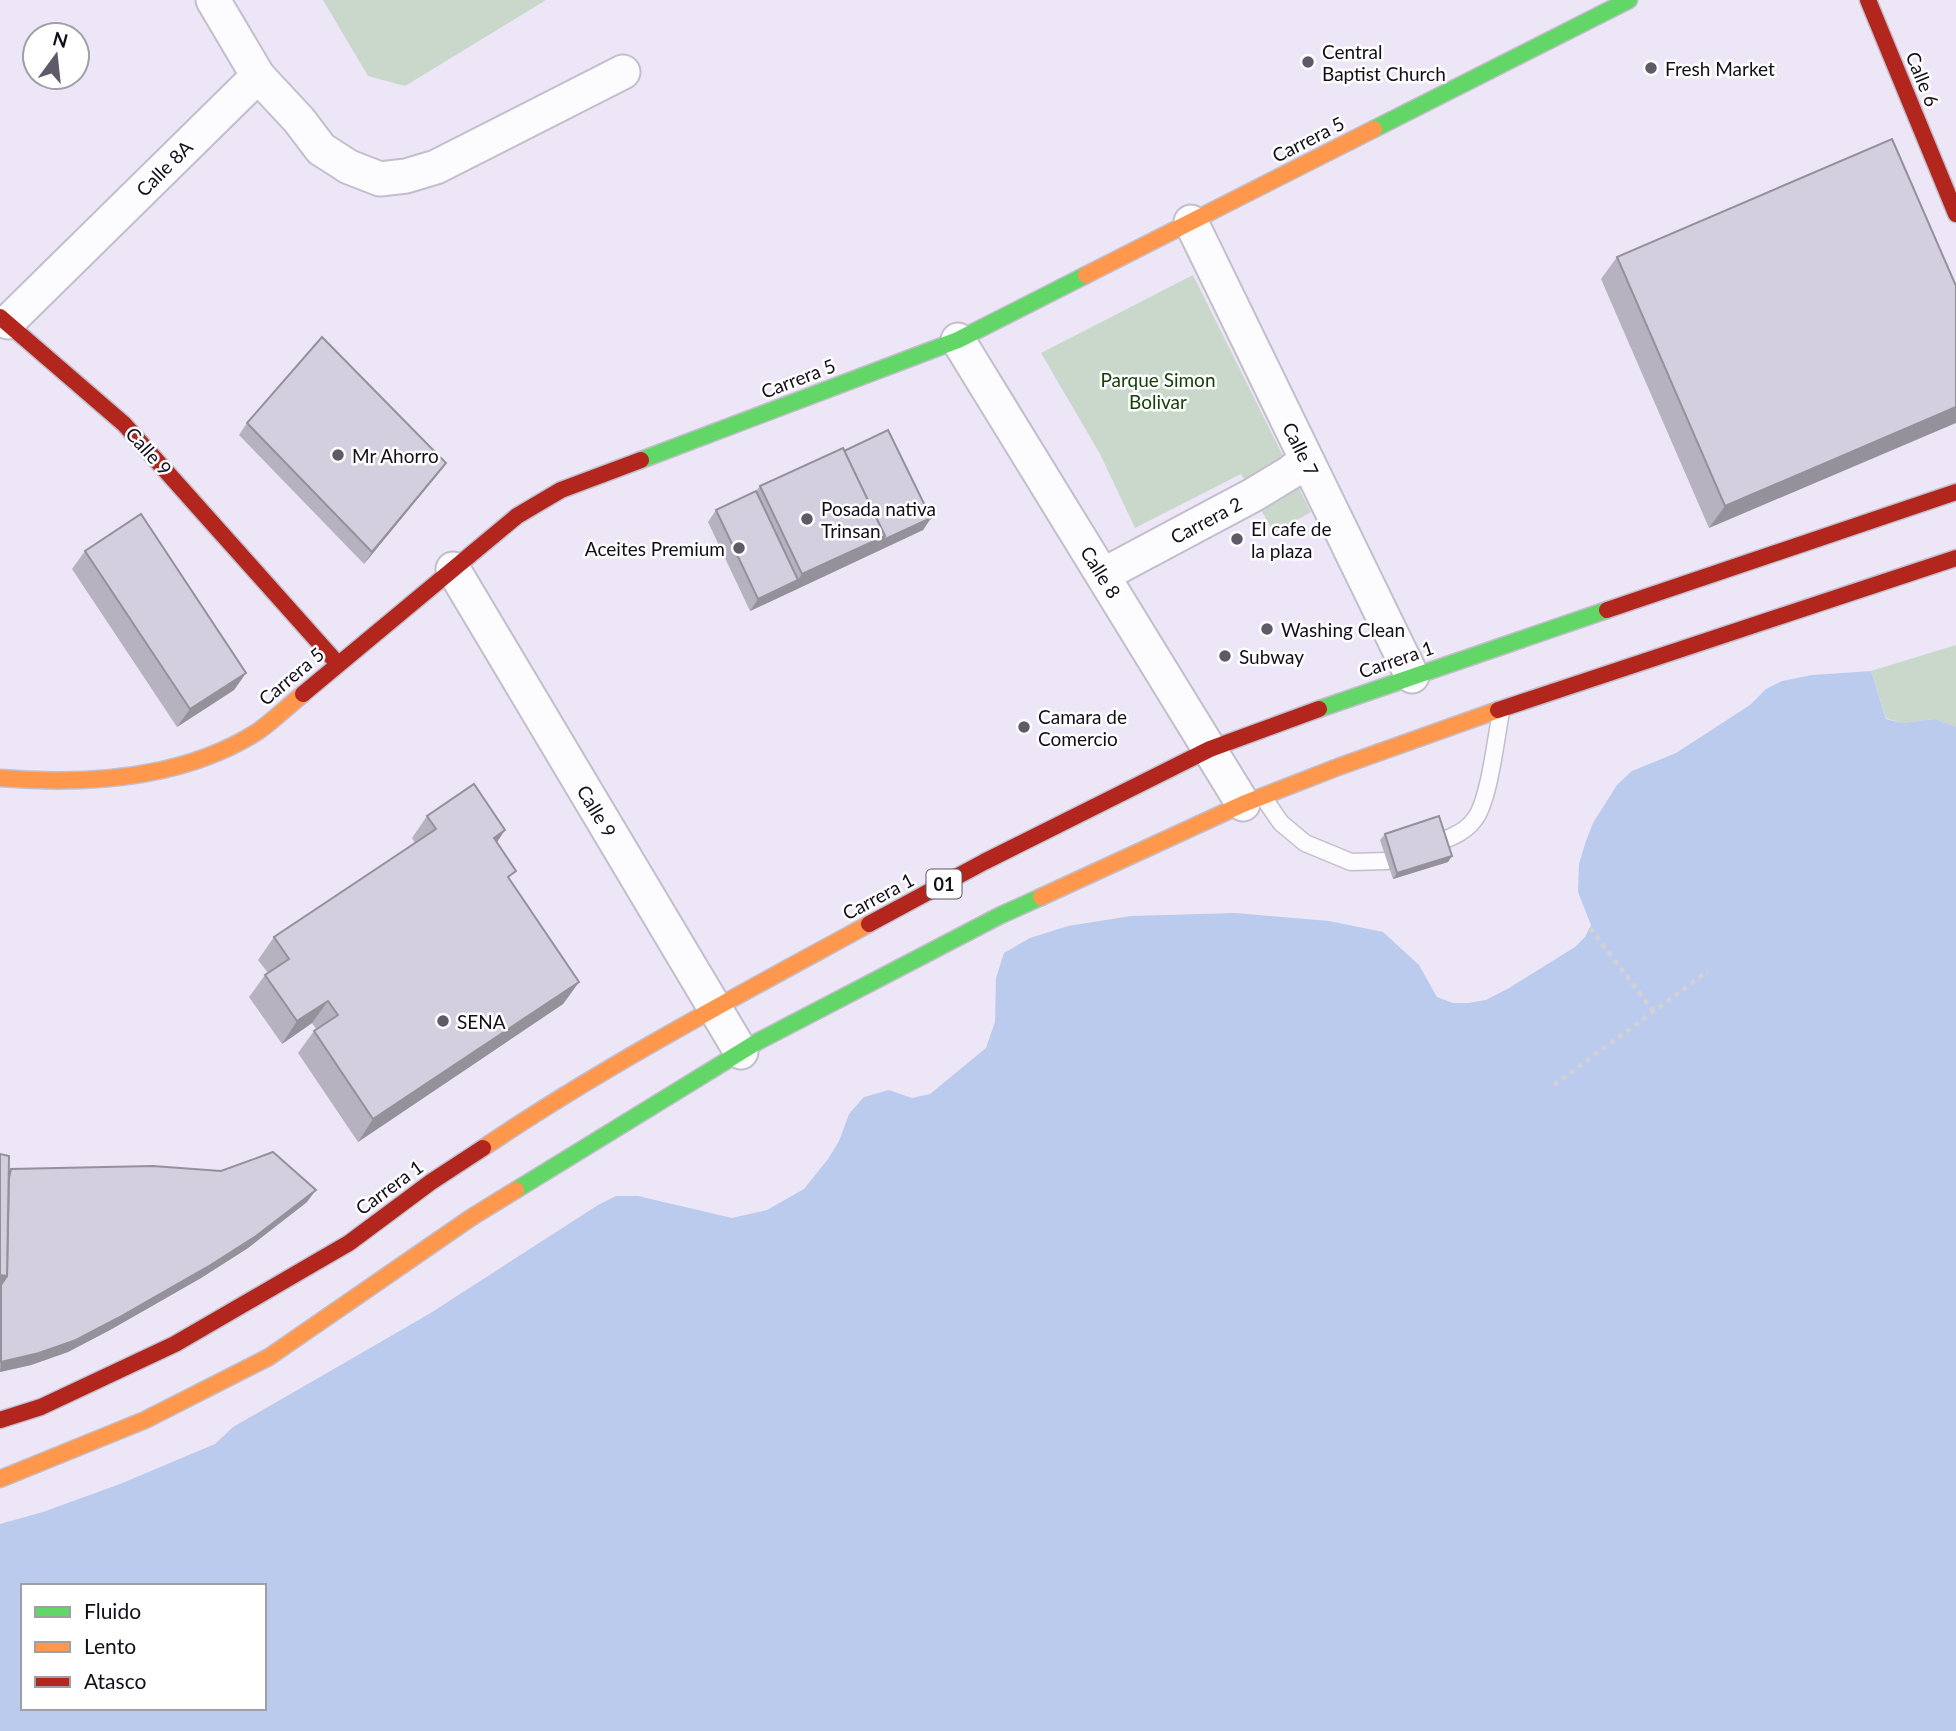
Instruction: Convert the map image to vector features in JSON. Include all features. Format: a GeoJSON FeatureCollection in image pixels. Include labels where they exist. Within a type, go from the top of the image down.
{"type":"FeatureCollection","features":[{"type":"Feature","properties":{"kind":"main road","name":"Carrera 5"},"geometry":{"type":"LineString","coordinates":[[0,778],[77,779],[135,774],[187,763],[224,750],[258,731],[517,516],[561,490],[958,340],[1629,0]]}},
{"type":"Feature","properties":{"kind":"main road","name":"Calle 6"},"geometry":{"type":"LineString","coordinates":[[1868,0],[1956,214]]}},
{"type":"Feature","properties":{"kind":"main road","name":"Calle 9"},"geometry":{"type":"LineString","coordinates":[[4,320],[124,424],[338,664]]}},
{"type":"Feature","properties":{"kind":"main road","name":"Carrera 1"},"geometry":{"type":"LineString","coordinates":[[0,1420],[41,1407],[175,1343],[349,1243],[431,1182],[524,1119],[715,1007],[984,862],[1210,749],[1412,676],[1956,492]]}},
{"type":"Feature","properties":{"kind":"main road"},"geometry":{"type":"LineString","coordinates":[[0,1479],[145,1420],[268,1357],[472,1217],[741,1052],[999,916],[1253,801],[1338,767],[1556,690],[1956,558]]}},
{"type":"Feature","properties":{"kind":"street"},"geometry":{"type":"LineString","coordinates":[[213,0],[258,76],[321,149],[349,167],[380,179],[406,176],[436,167],[623,72]]}},
{"type":"Feature","properties":{"kind":"street","name":"Calle 8A"},"geometry":{"type":"LineString","coordinates":[[4,320],[258,76]]}},
{"type":"Feature","properties":{"kind":"street","name":"Calle 7"},"geometry":{"type":"LineString","coordinates":[[1191,222],[1412,676]]}},
{"type":"Feature","properties":{"kind":"street","name":"Calle 8"},"geometry":{"type":"LineString","coordinates":[[958,340],[1210,749],[1253,801]]}},
{"type":"Feature","properties":{"kind":"street","name":"Carrera 2"},"geometry":{"type":"LineString","coordinates":[[1103,576],[1253,495],[1306,460]]}},
{"type":"Feature","properties":{"kind":"street","name":"Calle 9"},"geometry":{"type":"LineString","coordinates":[[453,569],[741,1052]]}},
{"type":"Feature","properties":{"kind":"lane"},"geometry":{"type":"LineString","coordinates":[[1442,841],[1460,834],[1475,820],[1483,804],[1501,711]]}},
{"type":"Feature","properties":{"kind":"lane"},"geometry":{"type":"LineString","coordinates":[[1253,801],[1305,843],[1351,862],[1387,861]]}},
{"type":"Feature","properties":{"kind":"path"},"geometry":{"type":"LineString","coordinates":[[1590,928],[1654,1012]]}},
{"type":"Feature","properties":{"kind":"path"},"geometry":{"type":"LineString","coordinates":[[1554,1085],[1707,971]]}},
{"type":"Feature","properties":{"kind":"green space"},"geometry":{"type":"Polygon","coordinates":[[[323,0],[546,0],[405,86],[368,76],[323,0]]]}},
{"type":"Feature","properties":{"kind":"green space","name":"Parque Simon Bolivar"},"geometry":{"type":"Polygon","coordinates":[[[1193,275],[1311,512],[1274,533],[1241,474],[1135,528],[1100,454],[1041,353],[1193,275]]]}},
{"type":"Feature","properties":{"kind":"green space"},"geometry":{"type":"Polygon","coordinates":[[[1956,645],[1956,727],[1935,719],[1902,723],[1886,718],[1871,671],[1956,645]]]}},
{"type":"Feature","properties":{"kind":"water"},"geometry":{"type":"Polygon","coordinates":[[[1871,671],[1886,719],[1902,723],[1935,719],[1956,727],[1956,1731],[0,1731],[0,1524],[43,1512],[120,1484],[215,1444],[233,1427],[429,1314],[616,1196],[638,1196],[732,1218],[767,1210],[804,1189],[828,1159],[839,1141],[849,1114],[864,1097],[889,1090],[912,1098],[930,1094],[986,1048],[995,1022],[996,978],[1004,953],[1030,938],[1068,926],[1131,916],[1235,913],[1329,921],[1383,932],[1419,965],[1437,997],[1453,1003],[1486,1000],[1575,947],[1585,937],[1591,925],[1578,892],[1579,864],[1593,823],[1617,785],[1632,771],[1676,753],[1750,705],[1766,689],[1782,681],[1812,675],[1871,671]]]}},
{"type":"Feature","properties":{"kind":"building"},"geometry":{"type":"Polygon","coordinates":[[[1892,139],[1956,286],[1956,407],[1725,506],[1617,257],[1892,139]]]}},
{"type":"Feature","properties":{"kind":"building","name":"Mr Ahorro"},"geometry":{"type":"Polygon","coordinates":[[[322,337],[446,463],[372,552],[247,423],[322,337]]]}},
{"type":"Feature","properties":{"kind":"building"},"geometry":{"type":"Polygon","coordinates":[[[888,430],[931,518],[881,541],[885,536],[844,451],[888,430]]]}},
{"type":"Feature","properties":{"kind":"building"},"geometry":{"type":"Polygon","coordinates":[[[843,448],[885,536],[802,574],[760,486],[843,448]]]}},
{"type":"Feature","properties":{"kind":"building"},"geometry":{"type":"Polygon","coordinates":[[[756,491],[798,580],[758,599],[716,510],[756,491]]]}},
{"type":"Feature","properties":{"kind":"building"},"geometry":{"type":"Polygon","coordinates":[[[141,514],[246,673],[190,709],[85,551],[141,514]]]}},
{"type":"Feature","properties":{"kind":"building"},"geometry":{"type":"Polygon","coordinates":[[[474,784],[505,830],[494,838],[516,871],[508,877],[579,982],[373,1119],[314,1031],[338,1015],[328,1001],[297,1021],[265,975],[289,959],[274,937],[436,829],[427,816],[474,784]]]}},
{"type":"Feature","properties":{"kind":"building"},"geometry":{"type":"Polygon","coordinates":[[[1439,816],[1452,856],[1397,873],[1385,834],[1439,816]]]}},
{"type":"Feature","properties":{"kind":"building"},"geometry":{"type":"Polygon","coordinates":[[[273,1152],[316,1190],[256,1236],[118,1318],[76,1340],[1,1362],[1,1285],[7,1276],[11,1169],[153,1166],[221,1171],[273,1152]]]}},
{"type":"Feature","properties":{"kind":"building"},"geometry":{"type":"Polygon","coordinates":[[[0,1154],[9,1156],[7,1276],[0,1275],[0,1154]]]}},
{"type":"Feature","properties":{"kind":"traffic: fast"},"geometry":{"type":"LineString","coordinates":[[1374,129],[1629,0]]}},
{"type":"Feature","properties":{"kind":"traffic: fast"},"geometry":{"type":"LineString","coordinates":[[641,460],[958,340],[1086,275]]}},
{"type":"Feature","properties":{"kind":"traffic: fast"},"geometry":{"type":"LineString","coordinates":[[1319,709],[1607,610]]}},
{"type":"Feature","properties":{"kind":"traffic: fast"},"geometry":{"type":"LineString","coordinates":[[516,1190],[757,1042],[999,916],[1041,897]]}},
{"type":"Feature","properties":{"kind":"traffic: slow"},"geometry":{"type":"LineString","coordinates":[[1086,275],[1374,129]]}},
{"type":"Feature","properties":{"kind":"traffic: slow"},"geometry":{"type":"LineString","coordinates":[[0,778],[99,779],[166,769],[228,748],[257,732],[303,694]]}},
{"type":"Feature","properties":{"kind":"traffic: slow"},"geometry":{"type":"LineString","coordinates":[[1041,897],[1243,804],[1498,710]]}},
{"type":"Feature","properties":{"kind":"traffic: slow"},"geometry":{"type":"LineString","coordinates":[[483,1148],[625,1059],[869,924]]}},
{"type":"Feature","properties":{"kind":"traffic: slow"},"geometry":{"type":"LineString","coordinates":[[0,1479],[145,1420],[269,1357],[472,1217],[516,1190]]}},
{"type":"Feature","properties":{"kind":"traffic: jam"},"geometry":{"type":"LineString","coordinates":[[1868,0],[1956,214]]}},
{"type":"Feature","properties":{"kind":"traffic: jam"},"geometry":{"type":"LineString","coordinates":[[0,317],[124,424],[338,664]]}},
{"type":"Feature","properties":{"kind":"traffic: jam"},"geometry":{"type":"LineString","coordinates":[[303,694],[517,516],[561,490],[641,460]]}},
{"type":"Feature","properties":{"kind":"traffic: jam"},"geometry":{"type":"LineString","coordinates":[[1607,610],[1956,492]]}},
{"type":"Feature","properties":{"kind":"traffic: jam"},"geometry":{"type":"LineString","coordinates":[[1498,710],[1956,558]]}},
{"type":"Feature","properties":{"kind":"traffic: jam"},"geometry":{"type":"LineString","coordinates":[[869,924],[984,862],[1210,749],[1319,709]]}},
{"type":"Feature","properties":{"kind":"traffic: jam"},"geometry":{"type":"LineString","coordinates":[[0,1420],[41,1407],[175,1344],[349,1243],[431,1182],[483,1148]]}},
{"type":"Feature","properties":{"kind":"place","name":"Central Baptist Church"},"geometry":{"type":"Point","coordinates":[1308,62]}},
{"type":"Feature","properties":{"kind":"place","name":"Fresh Market"},"geometry":{"type":"Point","coordinates":[1651,68]}},
{"type":"Feature","properties":{"kind":"place","name":"Mr Ahorro"},"geometry":{"type":"Point","coordinates":[338,455]}},
{"type":"Feature","properties":{"kind":"place","name":"Posada nativa Trinsan"},"geometry":{"type":"Point","coordinates":[807,519]}},
{"type":"Feature","properties":{"kind":"place","name":"El cafe de la plaza"},"geometry":{"type":"Point","coordinates":[1237,539]}},
{"type":"Feature","properties":{"kind":"place","name":"Aceites Premium"},"geometry":{"type":"Point","coordinates":[739,548]}},
{"type":"Feature","properties":{"kind":"place","name":"Washing Clean"},"geometry":{"type":"Point","coordinates":[1267,629]}},
{"type":"Feature","properties":{"kind":"place","name":"Subway"},"geometry":{"type":"Point","coordinates":[1225,656]}},
{"type":"Feature","properties":{"kind":"place","name":"Camara de Comercio"},"geometry":{"type":"Point","coordinates":[1024,727]}},
{"type":"Feature","properties":{"kind":"place","name":"SENA"},"geometry":{"type":"Point","coordinates":[443,1021]}}]}
